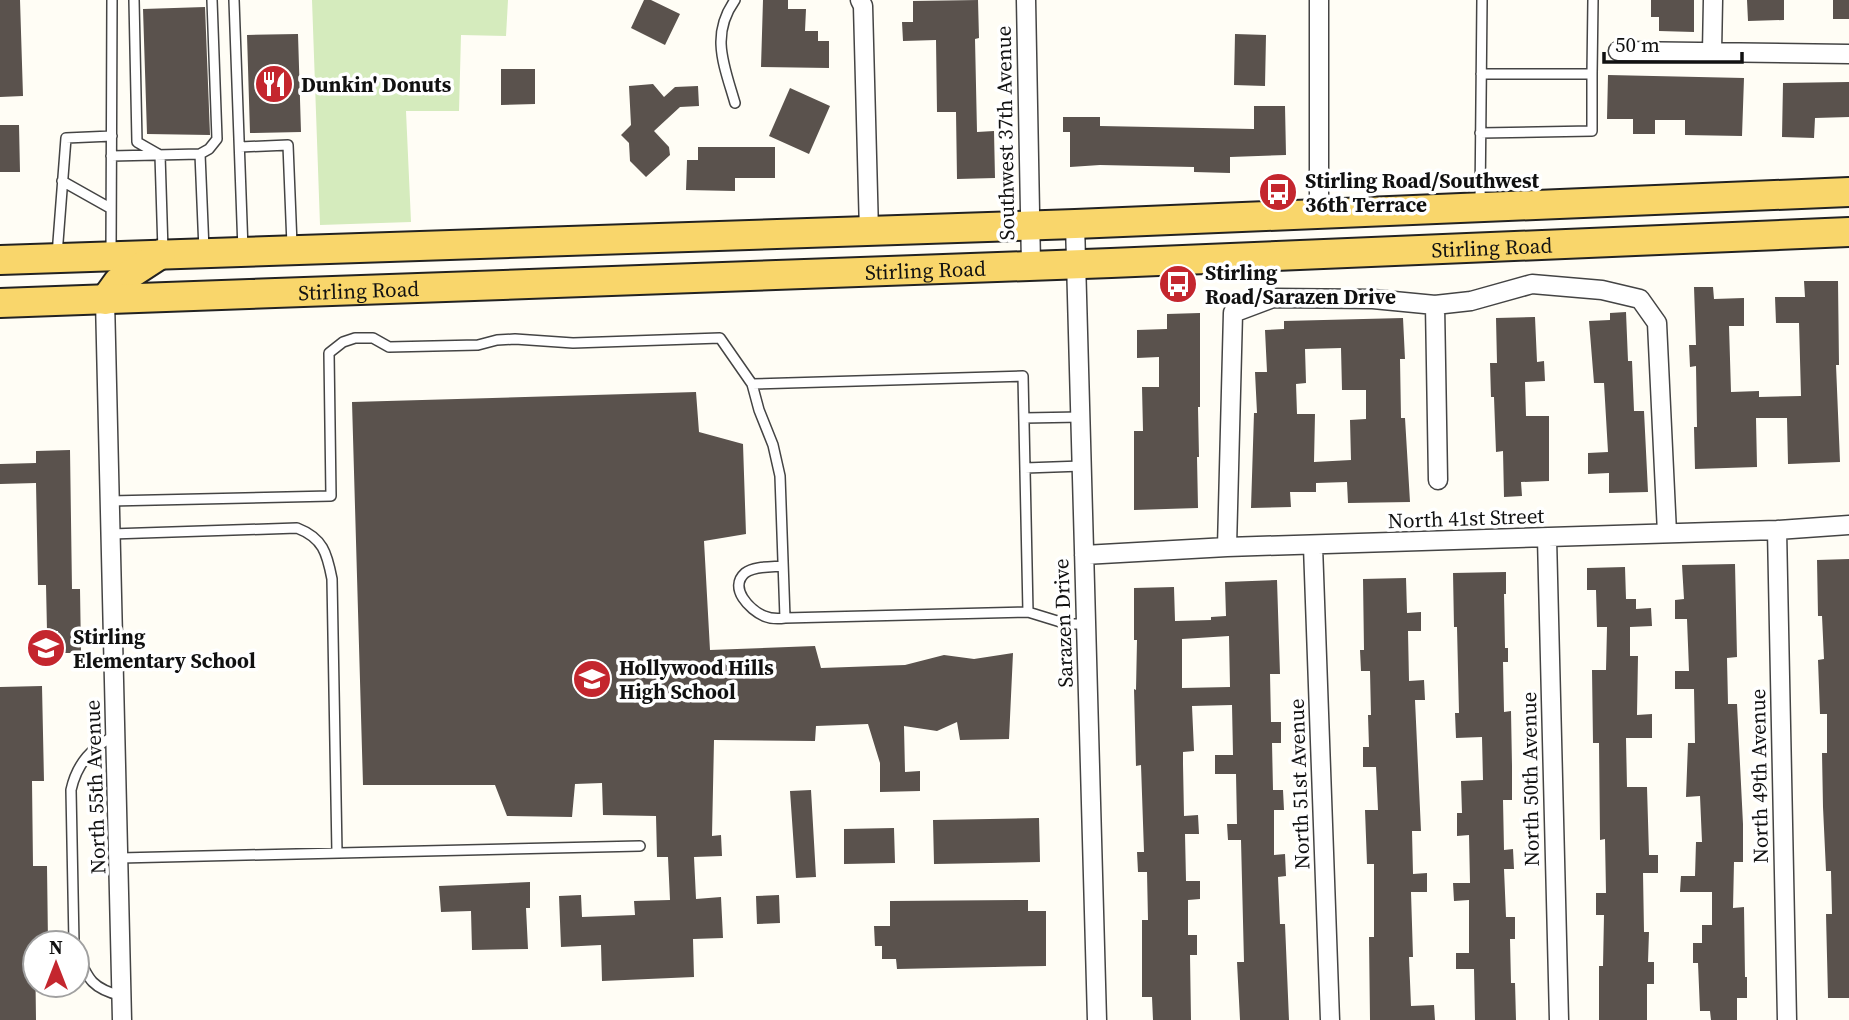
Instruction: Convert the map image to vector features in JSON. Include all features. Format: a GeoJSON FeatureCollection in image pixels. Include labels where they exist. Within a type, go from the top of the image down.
{"type":"FeatureCollection","features":[{"type":"Feature","properties":{"kind":"main road","name":"Stirling Road"},"geometry":{"type":"LineString","coordinates":[[0,260],[869,232],[1849,192]]}},
{"type":"Feature","properties":{"kind":"main road","name":"Stirling Road"},"geometry":{"type":"LineString","coordinates":[[0,303],[1075,264],[1849,232]]}},
{"type":"Feature","properties":{"kind":"main road"},"geometry":{"type":"LineString","coordinates":[[105,300],[118,282],[163,253]]}},
{"type":"Feature","properties":{"kind":"street"},"geometry":{"type":"LineString","coordinates":[[860,0],[863,6],[869,232]]}},
{"type":"Feature","properties":{"kind":"street","name":"Southwest 37th Avenue"},"geometry":{"type":"LineString","coordinates":[[1026,0],[1031,265]]}},
{"type":"Feature","properties":{"kind":"street"},"geometry":{"type":"LineString","coordinates":[[1319,0],[1320,214]]}},
{"type":"Feature","properties":{"kind":"street"},"geometry":{"type":"LineString","coordinates":[[1712,52],[1713,0]]}},
{"type":"Feature","properties":{"kind":"street"},"geometry":{"type":"LineString","coordinates":[[1618,51],[1849,54]]}},
{"type":"Feature","properties":{"kind":"street","name":"Sarazen Drive"},"geometry":{"type":"LineString","coordinates":[[1074,224],[1097,1020]]}},
{"type":"Feature","properties":{"kind":"street"},"geometry":{"type":"LineString","coordinates":[[1227,547],[1233,313],[1273,298],[1373,299],[1435,305],[1471,301],[1532,284],[1602,290],[1640,299],[1657,323],[1667,533]]}},
{"type":"Feature","properties":{"kind":"street","name":"North 55th Avenue"},"geometry":{"type":"LineString","coordinates":[[105,300],[122,1020]]}},
{"type":"Feature","properties":{"kind":"street"},"geometry":{"type":"LineString","coordinates":[[1435,305],[1438,480]]}},
{"type":"Feature","properties":{"kind":"street","name":"North 41st Street"},"geometry":{"type":"LineString","coordinates":[[1084,555],[1227,547],[1777,530],[1849,525]]}},
{"type":"Feature","properties":{"kind":"street","name":"North 49th Avenue"},"geometry":{"type":"LineString","coordinates":[[1777,530],[1787,1020]]}},
{"type":"Feature","properties":{"kind":"street","name":"North 50th Avenue"},"geometry":{"type":"LineString","coordinates":[[1547,538],[1559,1020]]}},
{"type":"Feature","properties":{"kind":"street","name":"North 51st Avenue"},"geometry":{"type":"LineString","coordinates":[[1312,546],[1330,1020]]}},
{"type":"Feature","properties":{"kind":"lane"},"geometry":{"type":"LineString","coordinates":[[111,255],[112,0]]}},
{"type":"Feature","properties":{"kind":"lane"},"geometry":{"type":"LineString","coordinates":[[134,0],[137,142],[160,155]]}},
{"type":"Feature","properties":{"kind":"lane"},"geometry":{"type":"LineString","coordinates":[[111,156],[200,154],[214,144],[218,133],[212,0]]}},
{"type":"Feature","properties":{"kind":"lane"},"geometry":{"type":"LineString","coordinates":[[234,0],[243,251]]}},
{"type":"Feature","properties":{"kind":"lane"},"geometry":{"type":"LineString","coordinates":[[735,0],[724,16],[720,52],[735,103]]}},
{"type":"Feature","properties":{"kind":"lane"},"geometry":{"type":"LineString","coordinates":[[1480,206],[1482,0]]}},
{"type":"Feature","properties":{"kind":"lane"},"geometry":{"type":"LineString","coordinates":[[1479,133],[1592,131],[1593,0]]}},
{"type":"Feature","properties":{"kind":"lane"},"geometry":{"type":"LineString","coordinates":[[1481,74],[1592,74]]}},
{"type":"Feature","properties":{"kind":"lane"},"geometry":{"type":"LineString","coordinates":[[57,257],[66,138],[112,136]]}},
{"type":"Feature","properties":{"kind":"lane"},"geometry":{"type":"LineString","coordinates":[[240,147],[288,145],[292,249]]}},
{"type":"Feature","properties":{"kind":"lane"},"geometry":{"type":"LineString","coordinates":[[200,154],[204,252]]}},
{"type":"Feature","properties":{"kind":"lane"},"geometry":{"type":"LineString","coordinates":[[160,155],[163,253]]}},
{"type":"Feature","properties":{"kind":"lane"},"geometry":{"type":"LineString","coordinates":[[62,181],[110,208]]}},
{"type":"Feature","properties":{"kind":"lane"},"geometry":{"type":"LineString","coordinates":[[110,501],[331,496],[329,353],[343,342],[355,338],[373,338],[389,346],[478,345],[515,338],[573,343],[720,338],[752,384],[773,444],[780,476],[785,618]]}},
{"type":"Feature","properties":{"kind":"lane"},"geometry":{"type":"LineString","coordinates":[[752,384],[1023,376],[1028,612]]}},
{"type":"Feature","properties":{"kind":"lane"},"geometry":{"type":"LineString","coordinates":[[1024,418],[1081,417]]}},
{"type":"Feature","properties":{"kind":"lane"},"geometry":{"type":"LineString","coordinates":[[1025,468],[1082,466]]}},
{"type":"Feature","properties":{"kind":"lane"},"geometry":{"type":"LineString","coordinates":[[111,534],[298,528],[323,546],[328,555],[332,579],[337,853]]}},
{"type":"Feature","properties":{"kind":"lane"},"geometry":{"type":"LineString","coordinates":[[783,566],[747,572],[741,579],[739,590],[744,602],[764,616],[775,619],[1028,612],[1060,623],[1086,624]]}},
{"type":"Feature","properties":{"kind":"lane"},"geometry":{"type":"LineString","coordinates":[[74,929],[71,790],[78,770],[91,750],[116,735]]}},
{"type":"Feature","properties":{"kind":"lane"},"geometry":{"type":"LineString","coordinates":[[120,858],[640,846]]}},
{"type":"Feature","properties":{"kind":"lane"},"geometry":{"type":"LineString","coordinates":[[91,979],[95,986],[103,991],[122,996]]}},
{"type":"Feature","properties":{"kind":"green space"},"geometry":{"type":"Polygon","coordinates":[[[312,0],[508,0],[506,36],[461,35],[459,111],[406,111],[411,222],[320,225],[312,0]]]}},
{"type":"Feature","properties":{"kind":"building"},"geometry":{"type":"Polygon","coordinates":[[[0,0],[20,0],[23,96],[0,97],[0,0]]]}},
{"type":"Feature","properties":{"kind":"building"},"geometry":{"type":"Polygon","coordinates":[[[644,0],[651,0],[680,14],[665,45],[631,28],[644,0]]]}},
{"type":"Feature","properties":{"kind":"building"},"geometry":{"type":"Polygon","coordinates":[[[763,0],[788,0],[788,9],[806,9],[805,31],[818,31],[818,41],[829,41],[829,68],[761,67],[763,0]]]}},
{"type":"Feature","properties":{"kind":"building"},"geometry":{"type":"Polygon","coordinates":[[[978,0],[979,38],[975,39],[977,132],[994,131],[995,178],[957,179],[956,112],[937,112],[936,40],[903,41],[902,22],[913,22],[913,1],[978,0]]]}},
{"type":"Feature","properties":{"kind":"building"},"geometry":{"type":"Polygon","coordinates":[[[1651,0],[1694,0],[1694,32],[1659,31],[1659,17],[1651,17],[1651,0]]]}},
{"type":"Feature","properties":{"kind":"building"},"geometry":{"type":"Polygon","coordinates":[[[1747,0],[1784,0],[1784,20],[1748,21],[1747,0]]]}},
{"type":"Feature","properties":{"kind":"building"},"geometry":{"type":"Polygon","coordinates":[[[1833,0],[1849,0],[1849,19],[1833,19],[1833,0]]]}},
{"type":"Feature","properties":{"kind":"building"},"geometry":{"type":"Polygon","coordinates":[[[205,7],[210,135],[147,134],[143,9],[205,7]]]}},
{"type":"Feature","properties":{"kind":"building","name":"Dunkin' Donuts"},"geometry":{"type":"Polygon","coordinates":[[[298,34],[301,132],[250,133],[247,35],[298,34]]]}},
{"type":"Feature","properties":{"kind":"building"},"geometry":{"type":"Polygon","coordinates":[[[1235,34],[1266,35],[1265,86],[1234,85],[1235,34]]]}},
{"type":"Feature","properties":{"kind":"building"},"geometry":{"type":"Polygon","coordinates":[[[501,69],[535,69],[535,104],[501,105],[501,69]]]}},
{"type":"Feature","properties":{"kind":"building"},"geometry":{"type":"Polygon","coordinates":[[[1608,75],[1744,78],[1742,136],[1685,135],[1685,120],[1655,120],[1655,134],[1633,134],[1633,119],[1607,119],[1608,75]]]}},
{"type":"Feature","properties":{"kind":"building"},"geometry":{"type":"Polygon","coordinates":[[[1849,82],[1849,117],[1815,118],[1814,138],[1782,137],[1783,83],[1849,82]]]}},
{"type":"Feature","properties":{"kind":"building"},"geometry":{"type":"Polygon","coordinates":[[[653,84],[664,97],[675,87],[698,86],[699,106],[680,107],[654,131],[669,147],[670,155],[646,177],[630,161],[629,143],[621,135],[631,125],[629,86],[653,84]]]}},
{"type":"Feature","properties":{"kind":"building"},"geometry":{"type":"Polygon","coordinates":[[[790,88],[830,106],[809,154],[769,136],[790,88]]]}},
{"type":"Feature","properties":{"kind":"building"},"geometry":{"type":"Polygon","coordinates":[[[1254,106],[1285,106],[1286,155],[1230,157],[1230,173],[1194,172],[1194,167],[1070,167],[1070,132],[1063,132],[1063,117],[1100,117],[1100,126],[1254,129],[1254,106]]]}},
{"type":"Feature","properties":{"kind":"building"},"geometry":{"type":"Polygon","coordinates":[[[0,125],[19,125],[20,172],[0,172],[0,125]]]}},
{"type":"Feature","properties":{"kind":"building"},"geometry":{"type":"Polygon","coordinates":[[[698,147],[775,147],[775,178],[735,178],[735,191],[686,190],[687,160],[698,160],[698,147]]]}},
{"type":"Feature","properties":{"kind":"building"},"geometry":{"type":"Polygon","coordinates":[[[1804,281],[1838,281],[1839,365],[1836,365],[1840,462],[1788,464],[1787,418],[1756,418],[1757,467],[1695,469],[1696,366],[1690,367],[1689,345],[1696,345],[1694,287],[1713,287],[1714,299],[1744,298],[1744,326],[1729,326],[1731,392],[1759,391],[1759,397],[1801,396],[1799,323],[1776,323],[1775,297],[1805,297],[1804,281]]]}},
{"type":"Feature","properties":{"kind":"building"},"geometry":{"type":"Polygon","coordinates":[[[1626,312],[1634,411],[1644,411],[1648,492],[1609,493],[1609,473],[1588,474],[1588,453],[1608,452],[1604,383],[1594,383],[1589,321],[1610,320],[1610,313],[1626,312]]]}},
{"type":"Feature","properties":{"kind":"building"},"geometry":{"type":"Polygon","coordinates":[[[1200,313],[1198,508],[1134,510],[1134,431],[1143,431],[1142,387],[1159,387],[1159,357],[1137,358],[1137,330],[1167,329],[1167,314],[1200,313]]]}},
{"type":"Feature","properties":{"kind":"building"},"geometry":{"type":"Polygon","coordinates":[[[1535,317],[1537,362],[1544,361],[1545,381],[1525,382],[1526,416],[1549,416],[1549,481],[1521,482],[1522,496],[1504,497],[1503,451],[1496,452],[1494,397],[1491,397],[1490,363],[1497,363],[1496,318],[1535,317]]]}},
{"type":"Feature","properties":{"kind":"building"},"geometry":{"type":"Polygon","coordinates":[[[1403,318],[1405,359],[1400,359],[1401,418],[1405,418],[1410,502],[1348,503],[1347,482],[1316,483],[1316,492],[1290,492],[1291,507],[1251,508],[1254,413],[1257,413],[1255,372],[1267,372],[1265,330],[1284,329],[1284,321],[1403,318]],[[1341,348],[1305,349],[1306,383],[1296,384],[1297,414],[1315,414],[1314,462],[1351,460],[1350,420],[1366,419],[1366,390],[1342,390],[1341,348]]]}},
{"type":"Feature","properties":{"kind":"building"},"geometry":{"type":"Polygon","coordinates":[[[696,392],[699,432],[743,444],[746,534],[704,541],[710,650],[815,646],[821,668],[905,665],[944,655],[974,659],[1013,653],[1009,739],[960,740],[957,722],[937,731],[904,726],[905,772],[920,771],[920,791],[880,792],[880,763],[868,724],[816,726],[815,741],[714,740],[712,836],[721,835],[722,856],[694,857],[696,899],[721,897],[723,938],[693,939],[694,977],[602,981],[601,945],[561,947],[559,896],[581,895],[582,917],[635,915],[634,901],[670,900],[668,857],[657,857],[656,816],[603,815],[602,783],[575,784],[572,817],[507,816],[495,785],[363,785],[352,402],[696,392]]]}},
{"type":"Feature","properties":{"kind":"building"},"geometry":{"type":"Polygon","coordinates":[[[70,450],[72,589],[80,589],[81,653],[58,653],[58,631],[47,631],[46,585],[38,585],[36,483],[0,484],[0,464],[36,463],[36,451],[70,450]]]}},
{"type":"Feature","properties":{"kind":"building"},"geometry":{"type":"Polygon","coordinates":[[[1849,559],[1849,998],[1828,998],[1826,914],[1832,914],[1831,871],[1826,871],[1823,807],[1822,753],[1827,753],[1827,714],[1820,714],[1818,660],[1824,659],[1822,616],[1818,616],[1817,560],[1849,559]]]}},
{"type":"Feature","properties":{"kind":"building"},"geometry":{"type":"Polygon","coordinates":[[[1735,564],[1737,657],[1727,658],[1728,704],[1737,704],[1743,862],[1734,862],[1733,908],[1744,907],[1747,998],[1737,998],[1737,1020],[1711,1020],[1710,1011],[1700,1011],[1698,963],[1693,963],[1693,943],[1702,943],[1702,925],[1712,925],[1712,892],[1680,892],[1681,876],[1695,876],[1696,842],[1702,842],[1700,796],[1686,797],[1688,743],[1695,743],[1694,689],[1675,689],[1675,671],[1689,671],[1687,619],[1675,619],[1675,600],[1684,599],[1682,565],[1735,564]]]}},
{"type":"Feature","properties":{"kind":"building"},"geometry":{"type":"Polygon","coordinates":[[[1625,567],[1626,599],[1636,599],[1636,609],[1651,608],[1652,626],[1630,627],[1630,656],[1638,656],[1637,715],[1652,714],[1652,738],[1626,738],[1627,787],[1647,787],[1649,855],[1658,855],[1658,873],[1643,873],[1644,932],[1649,932],[1648,962],[1654,962],[1654,984],[1647,984],[1647,1020],[1599,1020],[1599,966],[1603,966],[1604,915],[1596,915],[1596,893],[1606,893],[1605,839],[1600,840],[1599,743],[1593,743],[1592,670],[1606,670],[1607,627],[1597,627],[1596,590],[1587,590],[1587,568],[1625,567]]]}},
{"type":"Feature","properties":{"kind":"building"},"geometry":{"type":"Polygon","coordinates":[[[1506,572],[1505,648],[1508,648],[1508,662],[1503,662],[1504,712],[1511,711],[1512,800],[1503,800],[1504,850],[1513,849],[1514,869],[1504,869],[1506,917],[1515,917],[1515,939],[1510,939],[1511,983],[1515,983],[1516,1020],[1475,1020],[1474,969],[1456,969],[1456,953],[1469,953],[1469,900],[1454,901],[1453,883],[1470,883],[1469,835],[1457,836],[1457,813],[1462,813],[1461,781],[1483,780],[1482,737],[1456,738],[1455,713],[1459,713],[1453,573],[1506,572]]]}},
{"type":"Feature","properties":{"kind":"building"},"geometry":{"type":"Polygon","coordinates":[[[1406,578],[1407,613],[1421,612],[1421,631],[1408,631],[1409,681],[1424,680],[1425,700],[1415,700],[1421,831],[1412,831],[1413,874],[1427,873],[1427,892],[1411,892],[1411,1006],[1434,1005],[1435,1020],[1370,1020],[1369,937],[1374,937],[1374,864],[1367,864],[1365,810],[1378,810],[1376,767],[1363,767],[1363,747],[1369,747],[1368,715],[1371,715],[1370,671],[1361,671],[1360,650],[1364,650],[1363,579],[1406,578]]]}},
{"type":"Feature","properties":{"kind":"building"},"geometry":{"type":"Polygon","coordinates":[[[1277,580],[1280,674],[1270,674],[1271,722],[1281,722],[1281,743],[1272,743],[1273,790],[1283,790],[1284,810],[1274,810],[1274,855],[1285,854],[1286,876],[1278,877],[1280,924],[1285,924],[1289,1020],[1240,1020],[1237,962],[1244,962],[1241,840],[1228,840],[1227,824],[1237,824],[1236,774],[1215,774],[1215,755],[1233,755],[1232,705],[1192,706],[1194,751],[1183,752],[1184,816],[1198,815],[1199,834],[1185,834],[1186,881],[1200,881],[1200,899],[1188,900],[1188,935],[1197,935],[1197,955],[1190,955],[1191,1020],[1153,1020],[1152,997],[1142,997],[1142,920],[1148,920],[1147,872],[1138,872],[1137,852],[1144,852],[1141,765],[1136,766],[1134,689],[1136,690],[1137,640],[1134,640],[1134,588],[1174,587],[1175,621],[1211,620],[1211,617],[1226,616],[1225,582],[1277,580]],[[1229,636],[1182,639],[1182,688],[1230,687],[1229,636]]]}},
{"type":"Feature","properties":{"kind":"building"},"geometry":{"type":"Polygon","coordinates":[[[42,686],[44,781],[32,781],[33,866],[47,866],[48,929],[21,929],[21,999],[36,999],[36,1020],[0,1020],[0,687],[42,686]]]}},
{"type":"Feature","properties":{"kind":"building"},"geometry":{"type":"Polygon","coordinates":[[[811,790],[816,877],[796,878],[790,791],[811,790]]]}},
{"type":"Feature","properties":{"kind":"building"},"geometry":{"type":"Polygon","coordinates":[[[1039,818],[1040,862],[934,864],[933,820],[1039,818]]]}},
{"type":"Feature","properties":{"kind":"building"},"geometry":{"type":"Polygon","coordinates":[[[894,828],[895,863],[844,864],[844,829],[894,828]]]}},
{"type":"Feature","properties":{"kind":"building"},"geometry":{"type":"Polygon","coordinates":[[[530,882],[530,908],[526,908],[528,949],[472,950],[471,911],[441,912],[439,886],[530,882]]]}},
{"type":"Feature","properties":{"kind":"building"},"geometry":{"type":"Polygon","coordinates":[[[779,895],[780,923],[757,924],[756,896],[779,895]]]}},
{"type":"Feature","properties":{"kind":"building"},"geometry":{"type":"Polygon","coordinates":[[[1028,900],[1028,911],[1046,911],[1046,966],[897,969],[896,959],[882,959],[882,946],[875,946],[874,926],[890,926],[890,901],[1028,900]]]}},
{"type":"Feature","properties":{"kind":"place","name":"Dunkin' Donuts"},"geometry":{"type":"Point","coordinates":[274,84]}},
{"type":"Feature","properties":{"kind":"place","name":"Stirling Road/Southwest 36th Terrace"},"geometry":{"type":"Point","coordinates":[1278,192]}},
{"type":"Feature","properties":{"kind":"place","name":"Stirling Road/Sarazen Drive"},"geometry":{"type":"Point","coordinates":[1178,284]}},
{"type":"Feature","properties":{"kind":"place","name":"Stirling Elementary School"},"geometry":{"type":"Point","coordinates":[46,648]}},
{"type":"Feature","properties":{"kind":"place","name":"Hollywood Hills High School"},"geometry":{"type":"Point","coordinates":[592,679]}}]}
